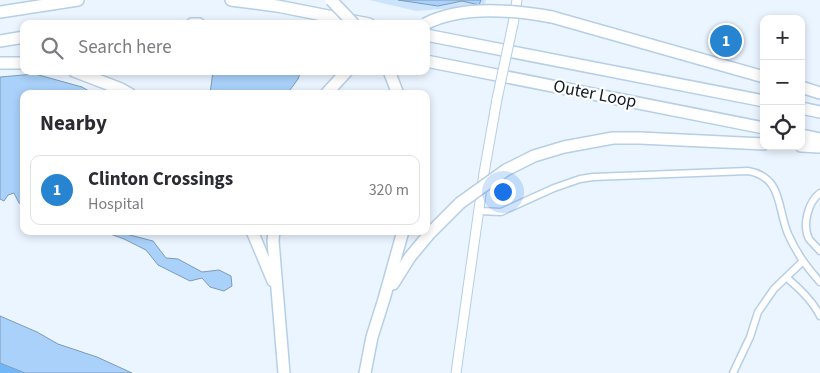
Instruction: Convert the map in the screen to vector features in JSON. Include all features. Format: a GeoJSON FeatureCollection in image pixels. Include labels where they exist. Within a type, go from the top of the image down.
{"type":"FeatureCollection","features":[{"type":"Feature","properties":{"kind":"highway"},"geometry":{"type":"LineString","coordinates":[[0,12],[78,0]]}},
{"type":"Feature","properties":{"kind":"highway"},"geometry":{"type":"LineString","coordinates":[[231,0],[276,6],[348,20]]}},
{"type":"Feature","properties":{"kind":"highway"},"geometry":{"type":"LineString","coordinates":[[331,0],[350,20]]}},
{"type":"Feature","properties":{"kind":"highway"},"geometry":{"type":"LineString","coordinates":[[430,22],[454,15],[488,11],[521,11],[552,17],[760,76]]}},
{"type":"Feature","properties":{"kind":"highway","name":"Outer Loop"},"geometry":{"type":"LineString","coordinates":[[430,36],[760,100]]}},
{"type":"Feature","properties":{"kind":"highway"},"geometry":{"type":"LineString","coordinates":[[0,41],[20,38]]}},
{"type":"Feature","properties":{"kind":"highway","name":"Outer Loop"},"geometry":{"type":"LineString","coordinates":[[430,62],[760,127]]}},
{"type":"Feature","properties":{"kind":"highway"},"geometry":{"type":"LineString","coordinates":[[0,63],[20,64]]}},
{"type":"Feature","properties":{"kind":"highway"},"geometry":{"type":"LineString","coordinates":[[84,75],[123,90]]}},
{"type":"Feature","properties":{"kind":"highway"},"geometry":{"type":"LineString","coordinates":[[330,90],[343,75]]}},
{"type":"Feature","properties":{"kind":"highway"},"geometry":{"type":"LineString","coordinates":[[391,75],[396,90]]}},
{"type":"Feature","properties":{"kind":"highway"},"geometry":{"type":"LineString","coordinates":[[805,89],[820,93]]}},
{"type":"Feature","properties":{"kind":"highway"},"geometry":{"type":"LineString","coordinates":[[805,109],[820,112]]}},
{"type":"Feature","properties":{"kind":"highway"},"geometry":{"type":"LineString","coordinates":[[805,136],[820,139]]}},
{"type":"Feature","properties":{"kind":"highway"},"geometry":{"type":"LineString","coordinates":[[430,233],[460,203],[506,170],[534,156],[564,147],[613,138],[760,144]]}},
{"type":"Feature","properties":{"kind":"highway"},"geometry":{"type":"LineString","coordinates":[[805,146],[820,147]]}},
{"type":"Feature","properties":{"kind":"highway"},"geometry":{"type":"LineString","coordinates":[[254,235],[277,290]]}},
{"type":"Feature","properties":{"kind":"highway"},"geometry":{"type":"LineString","coordinates":[[274,235],[284,373]]}},
{"type":"Feature","properties":{"kind":"highway"},"geometry":{"type":"LineString","coordinates":[[365,373],[372,337],[403,235]]}},
{"type":"Feature","properties":{"kind":"highway"},"geometry":{"type":"LineString","coordinates":[[384,299],[410,256],[428,235]]}},
{"type":"Feature","properties":{"kind":"street"},"geometry":{"type":"LineString","coordinates":[[456,373],[497,100],[517,0]]}},
{"type":"Feature","properties":{"kind":"street"},"geometry":{"type":"LineString","coordinates":[[479,211],[501,212],[554,188],[580,179],[593,177],[759,172],[774,186],[787,232],[802,262],[820,282]]}},
{"type":"Feature","properties":{"kind":"street"},"geometry":{"type":"LineString","coordinates":[[820,194],[814,198],[808,208],[806,221],[808,238],[820,251]]}},
{"type":"Feature","properties":{"kind":"street"},"geometry":{"type":"LineString","coordinates":[[733,373],[750,337],[758,312],[774,289],[802,262]]}},
{"type":"Feature","properties":{"kind":"street"},"geometry":{"type":"LineString","coordinates":[[787,278],[816,309],[820,316]]}},
{"type":"Feature","properties":{"kind":"shaded area"},"geometry":{"type":"Polygon","coordinates":[[[369,0],[486,0],[484,6],[416,11],[369,0]]]}},
{"type":"Feature","properties":{"kind":"shaded area"},"geometry":{"type":"Polygon","coordinates":[[[398,0],[481,0],[479,5],[462,1],[438,6],[398,0]]]}},
{"type":"Feature","properties":{"kind":"shaded area"},"geometry":{"type":"Polygon","coordinates":[[[39,75],[87,90],[20,90],[20,203],[14,193],[8,195],[4,201],[0,199],[0,77],[39,75]]]}},
{"type":"Feature","properties":{"kind":"shaded area"},"geometry":{"type":"Polygon","coordinates":[[[212,75],[300,75],[290,90],[211,90],[212,75]]]}},
{"type":"Feature","properties":{"kind":"shaded area"},"geometry":{"type":"Polygon","coordinates":[[[113,235],[130,235],[153,241],[166,258],[178,259],[202,272],[219,270],[231,276],[232,286],[224,291],[210,287],[202,278],[190,281],[158,265],[146,250],[113,235]]]}},
{"type":"Feature","properties":{"kind":"shaded area"},"geometry":{"type":"Polygon","coordinates":[[[0,316],[37,332],[58,344],[97,357],[132,373],[25,373],[0,363],[0,316]]]}},
{"type":"Feature","properties":{"kind":"shaded area"},"geometry":{"type":"Polygon","coordinates":[[[0,363],[25,373],[0,373],[0,363]]]}},
{"type":"Feature","properties":{"kind":"place","name":"Clinton Crossings"},"geometry":{"type":"Point","coordinates":[726,41]}}]}
